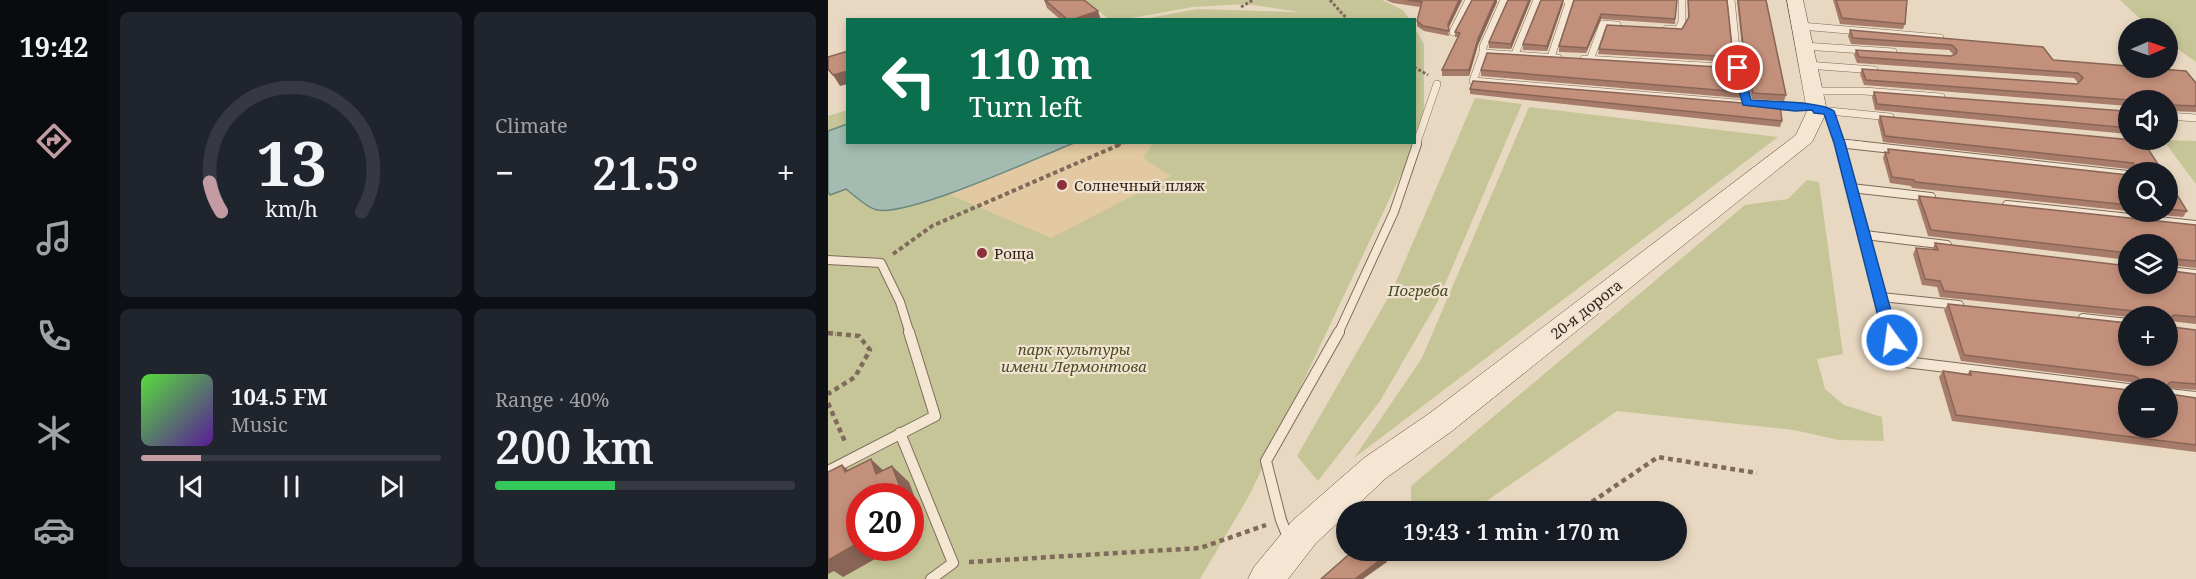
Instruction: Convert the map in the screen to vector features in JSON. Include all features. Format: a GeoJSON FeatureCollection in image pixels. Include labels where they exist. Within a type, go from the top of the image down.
{"type":"FeatureCollection","features":[{"type":"Feature","properties":{"kind":"main road"},"geometry":{"type":"LineString","coordinates":[[1795,0],[1819,105]]}},
{"type":"Feature","properties":{"kind":"main road","name":"20-я дорога"},"geometry":{"type":"LineString","coordinates":[[1266,579],[1291,546],[1375,468],[1441,422],[1805,138],[1819,105]]}},
{"type":"Feature","properties":{"kind":"lane"},"geometry":{"type":"LineString","coordinates":[[1453,32],[1469,0]]}},
{"type":"Feature","properties":{"kind":"lane"},"geometry":{"type":"LineString","coordinates":[[1504,0],[1484,47],[1473,81],[1784,107],[1819,105],[1898,118]]}},
{"type":"Feature","properties":{"kind":"lane"},"geometry":{"type":"LineString","coordinates":[[1515,54],[1537,0]]}},
{"type":"Feature","properties":{"kind":"lane"},"geometry":{"type":"LineString","coordinates":[[1551,57],[1570,0],[1567,0]]}},
{"type":"Feature","properties":{"kind":"lane"},"geometry":{"type":"LineString","coordinates":[[1657,28],[1678,30],[1682,22],[1682,0]]}},
{"type":"Feature","properties":{"kind":"lane"},"geometry":{"type":"LineString","coordinates":[[1731,0],[1738,68],[1747,103]]}},
{"type":"Feature","properties":{"kind":"lane"},"geometry":{"type":"LineString","coordinates":[[1590,60],[1603,24],[1625,26]]}},
{"type":"Feature","properties":{"kind":"lane"},"geometry":{"type":"LineString","coordinates":[[1804,45],[1940,38]]}},
{"type":"Feature","properties":{"kind":"lane"},"geometry":{"type":"LineString","coordinates":[[1804,45],[1905,53]]}},
{"type":"Feature","properties":{"kind":"lane"},"geometry":{"type":"LineString","coordinates":[[1804,45],[1878,70]]}},
{"type":"Feature","properties":{"kind":"lane"},"geometry":{"type":"LineString","coordinates":[[1483,53],[1570,58]]}},
{"type":"Feature","properties":{"kind":"lane"},"geometry":{"type":"LineString","coordinates":[[1580,59],[1632,60],[1738,68]]}},
{"type":"Feature","properties":{"kind":"lane"},"geometry":{"type":"LineString","coordinates":[[1291,546],[1281,520],[1266,461],[1332,348],[1395,212],[1437,84]]}},
{"type":"Feature","properties":{"kind":"lane"},"geometry":{"type":"LineString","coordinates":[[1819,105],[1864,91],[1944,97]]}},
{"type":"Feature","properties":{"kind":"lane"},"geometry":{"type":"LineString","coordinates":[[1819,105],[1840,143],[1897,361],[2118,388]]}},
{"type":"Feature","properties":{"kind":"lane"},"geometry":{"type":"LineString","coordinates":[[2178,117],[2196,118]]}},
{"type":"Feature","properties":{"kind":"lane"},"geometry":{"type":"LineString","coordinates":[[1840,143],[2118,174]]}},
{"type":"Feature","properties":{"kind":"lane"},"geometry":{"type":"LineString","coordinates":[[1851,188],[1946,198]]}},
{"type":"Feature","properties":{"kind":"lane"},"geometry":{"type":"LineString","coordinates":[[1994,204],[2196,225]]}},
{"type":"Feature","properties":{"kind":"lane"},"geometry":{"type":"LineString","coordinates":[[1865,236],[1956,246]]}},
{"type":"Feature","properties":{"kind":"lane"},"geometry":{"type":"LineString","coordinates":[[828,260],[881,263],[900,302],[935,416],[828,471]]}},
{"type":"Feature","properties":{"kind":"lane"},"geometry":{"type":"LineString","coordinates":[[2178,272],[2196,274]]}},
{"type":"Feature","properties":{"kind":"lane"},"geometry":{"type":"LineString","coordinates":[[1881,297],[1974,307]]}},
{"type":"Feature","properties":{"kind":"lane"},"geometry":{"type":"LineString","coordinates":[[2069,317],[2118,322]]}},
{"type":"Feature","properties":{"kind":"lane"},"geometry":{"type":"LineString","coordinates":[[2178,395],[2196,398]]}},
{"type":"Feature","properties":{"kind":"lane"},"geometry":{"type":"LineString","coordinates":[[900,433],[954,563],[931,579]]}},
{"type":"Feature","properties":{"kind":"path"},"geometry":{"type":"LineString","coordinates":[[1241,7],[1252,0]]}},
{"type":"Feature","properties":{"kind":"path"},"geometry":{"type":"LineString","coordinates":[[1330,0],[1346,18]]}},
{"type":"Feature","properties":{"kind":"path"},"geometry":{"type":"LineString","coordinates":[[881,263],[932,226],[1120,144]]}},
{"type":"Feature","properties":{"kind":"path"},"geometry":{"type":"LineString","coordinates":[[828,333],[859,336],[870,350],[855,377],[828,394]]}},
{"type":"Feature","properties":{"kind":"path"},"geometry":{"type":"LineString","coordinates":[[828,403],[852,458]]}},
{"type":"Feature","properties":{"kind":"path"},"geometry":{"type":"LineString","coordinates":[[1593,501],[1658,457],[1757,473]]}},
{"type":"Feature","properties":{"kind":"path"},"geometry":{"type":"LineString","coordinates":[[954,563],[1200,548],[1281,520]]}},
{"type":"Feature","properties":{"kind":"green space"},"geometry":{"type":"Polygon","coordinates":[[[1085,0],[1382,0],[1403,10],[1408,18],[1148,18],[1197,9],[1300,12],[1247,4],[1193,7],[1132,18],[1108,18],[1085,0]]]}},
{"type":"Feature","properties":{"kind":"green space"},"geometry":{"type":"Polygon","coordinates":[[[2120,0],[2196,0],[2196,62],[2178,49],[2178,18],[2139,18],[2120,0]]]}},
{"type":"Feature","properties":{"kind":"green space","name":"парк культуры имени Лермонтова"},"geometry":{"type":"Polygon","coordinates":[[[1416,31],[1424,44],[1424,126],[1416,143],[1416,31]]]}},
{"type":"Feature","properties":{"kind":"green space","name":"Погреба"},"geometry":{"type":"Polygon","coordinates":[[[1475,98],[1522,104],[1437,303],[1380,401],[1318,481],[1297,456],[1392,291],[1475,98]]]}},
{"type":"Feature","properties":{"kind":"green space"},"geometry":{"type":"Polygon","coordinates":[[[1529,107],[1778,137],[1354,458],[1422,358],[1529,107]]]}},
{"type":"Feature","properties":{"kind":"green space","name":"парк культуры имени Лермонтова"},"geometry":{"type":"Polygon","coordinates":[[[846,110],[846,144],[1415,144],[1250,494],[1200,579],[828,579],[828,116],[846,110]]]}},
{"type":"Feature","properties":{"kind":"green space"},"geometry":{"type":"Polygon","coordinates":[[[2178,140],[2196,141],[2196,184],[2170,150],[2178,150],[2178,140]]]}},
{"type":"Feature","properties":{"kind":"green space"},"geometry":{"type":"Polygon","coordinates":[[[1807,180],[1819,182],[1843,354],[1817,359],[1825,389],[1844,405],[1882,417],[1884,441],[1839,440],[1794,430],[1617,411],[1486,501],[1411,501],[1411,486],[1745,205],[1788,199],[1807,180]]]}},
{"type":"Feature","properties":{"kind":"sand","name":"Солнечный пляж"},"geometry":{"type":"Polygon","coordinates":[[[1072,144],[1152,144],[1143,158],[1171,176],[1051,238],[948,194],[1072,144]]]}},
{"type":"Feature","properties":{"kind":"shaded area"},"geometry":{"type":"Polygon","coordinates":[[[846,124],[846,144],[1072,144],[944,195],[917,204],[877,210],[846,189],[830,195],[828,191],[828,131],[846,124]]]}},
{"type":"Feature","properties":{"kind":"building"},"geometry":{"type":"Polygon","coordinates":[[[1045,0],[1084,0],[1098,11],[1077,18],[1066,18],[1045,0]]]}},
{"type":"Feature","properties":{"kind":"building"},"geometry":{"type":"Polygon","coordinates":[[[1407,0],[1459,0],[1448,24],[1449,31],[1423,26],[1417,21],[1422,2],[1407,0]]]}},
{"type":"Feature","properties":{"kind":"building"},"geometry":{"type":"Polygon","coordinates":[[[1472,0],[1495,0],[1478,39],[1469,70],[1442,70],[1460,33],[1455,32],[1472,0]]]}},
{"type":"Feature","properties":{"kind":"building"},"geometry":{"type":"Polygon","coordinates":[[[1508,0],[1529,0],[1511,44],[1489,42],[1508,0]]]}},
{"type":"Feature","properties":{"kind":"building"},"geometry":{"type":"Polygon","coordinates":[[[1541,0],[1563,0],[1547,46],[1523,44],[1541,0]]]}},
{"type":"Feature","properties":{"kind":"building"},"geometry":{"type":"Polygon","coordinates":[[[1574,0],[1677,0],[1675,19],[1601,14],[1587,48],[1559,46],[1574,0]]]}},
{"type":"Feature","properties":{"kind":"building"},"geometry":{"type":"Polygon","coordinates":[[[1688,0],[1727,0],[1733,57],[1599,49],[1607,25],[1682,29],[1689,17],[1688,0]]]}},
{"type":"Feature","properties":{"kind":"building"},"geometry":{"type":"Polygon","coordinates":[[[1738,0],[1766,0],[1786,95],[1753,93],[1745,62],[1738,0]]]}},
{"type":"Feature","properties":{"kind":"building"},"geometry":{"type":"Polygon","coordinates":[[[1836,0],[1907,0],[1905,24],[1842,18],[1836,0]]]}},
{"type":"Feature","properties":{"kind":"building"},"geometry":{"type":"Polygon","coordinates":[[[1850,30],[2043,47],[2053,60],[2118,65],[2118,78],[2178,78],[2178,70],[2186,71],[2196,83],[2196,106],[2178,105],[2178,90],[2118,90],[2118,99],[1866,80],[1862,69],[2077,84],[2083,78],[2078,73],[1859,57],[1856,50],[1951,56],[1956,54],[1957,50],[1952,45],[1853,38],[1850,30]]]}},
{"type":"Feature","properties":{"kind":"building"},"geometry":{"type":"Polygon","coordinates":[[[846,52],[846,72],[833,75],[828,69],[828,57],[846,52]]]}},
{"type":"Feature","properties":{"kind":"building"},"geometry":{"type":"Polygon","coordinates":[[[1487,53],[1735,68],[1741,92],[1481,70],[1487,53]]]}},
{"type":"Feature","properties":{"kind":"building"},"geometry":{"type":"Polygon","coordinates":[[[1473,81],[1780,106],[1782,121],[1470,89],[1473,81]]]}},
{"type":"Feature","properties":{"kind":"building"},"geometry":{"type":"Polygon","coordinates":[[[1874,92],[2118,111],[2118,127],[1877,104],[1874,92]]]}},
{"type":"Feature","properties":{"kind":"building"},"geometry":{"type":"Polygon","coordinates":[[[1880,116],[2118,139],[2118,150],[2149,150],[2157,162],[2124,162],[1885,136],[1880,116]]]}},
{"type":"Feature","properties":{"kind":"building"},"geometry":{"type":"Polygon","coordinates":[[[1888,149],[2118,174],[2118,204],[1915,182],[1892,177],[1885,152],[1889,153],[1888,149]]]}},
{"type":"Feature","properties":{"kind":"building"},"geometry":{"type":"Polygon","coordinates":[[[1919,196],[2118,217],[2118,222],[2167,222],[2196,225],[2196,261],[2178,259],[2178,234],[2118,234],[2118,252],[1931,230],[1919,196]]]}},
{"type":"Feature","properties":{"kind":"building"},"geometry":{"type":"Polygon","coordinates":[[[2178,196],[2187,211],[2178,210],[2178,196]]]}},
{"type":"Feature","properties":{"kind":"building"},"geometry":{"type":"Polygon","coordinates":[[[1935,243],[2118,265],[2118,294],[2178,294],[2178,272],[2196,274],[2196,317],[2178,315],[2178,306],[2118,306],[2118,309],[1944,291],[1940,281],[1925,279],[1916,248],[1938,250],[1935,243]]]}},
{"type":"Feature","properties":{"kind":"building"},"geometry":{"type":"Polygon","coordinates":[[[1948,304],[2118,322],[2118,366],[2178,366],[2178,328],[2196,330],[2196,384],[2178,383],[2178,378],[2138,378],[1964,355],[1948,304]]]}},
{"type":"Feature","properties":{"kind":"building"},"geometry":{"type":"Polygon","coordinates":[[[1943,371],[1971,375],[1970,371],[2118,389],[2118,435],[1956,415],[1943,371]]]}},
{"type":"Feature","properties":{"kind":"building"},"geometry":{"type":"Polygon","coordinates":[[[2178,395],[2196,398],[2196,445],[2140,438],[2178,438],[2178,395]]]}},
{"type":"Feature","properties":{"kind":"building"},"geometry":{"type":"Polygon","coordinates":[[[871,459],[876,474],[892,466],[898,483],[846,483],[846,550],[828,560],[828,472],[842,465],[845,472],[871,459]]]}},
{"type":"Feature","properties":{"kind":"building"},"geometry":{"type":"Polygon","coordinates":[[[1341,561],[1378,561],[1355,579],[1321,579],[1341,561]]]}},
{"type":"Feature","properties":{"kind":"place","name":"Солнечный пляж"},"geometry":{"type":"Point","coordinates":[1062,185]}},
{"type":"Feature","properties":{"kind":"place","name":"Роща"},"geometry":{"type":"Point","coordinates":[982,253]}},
{"type":"Feature","properties":{"kind":"route"},"geometry":{"type":"LineString","coordinates":[[1738,68],[1747,103],[1795,108],[1817,107],[1818,111],[1828,111],[1840,143],[1892,340]]}}]}
